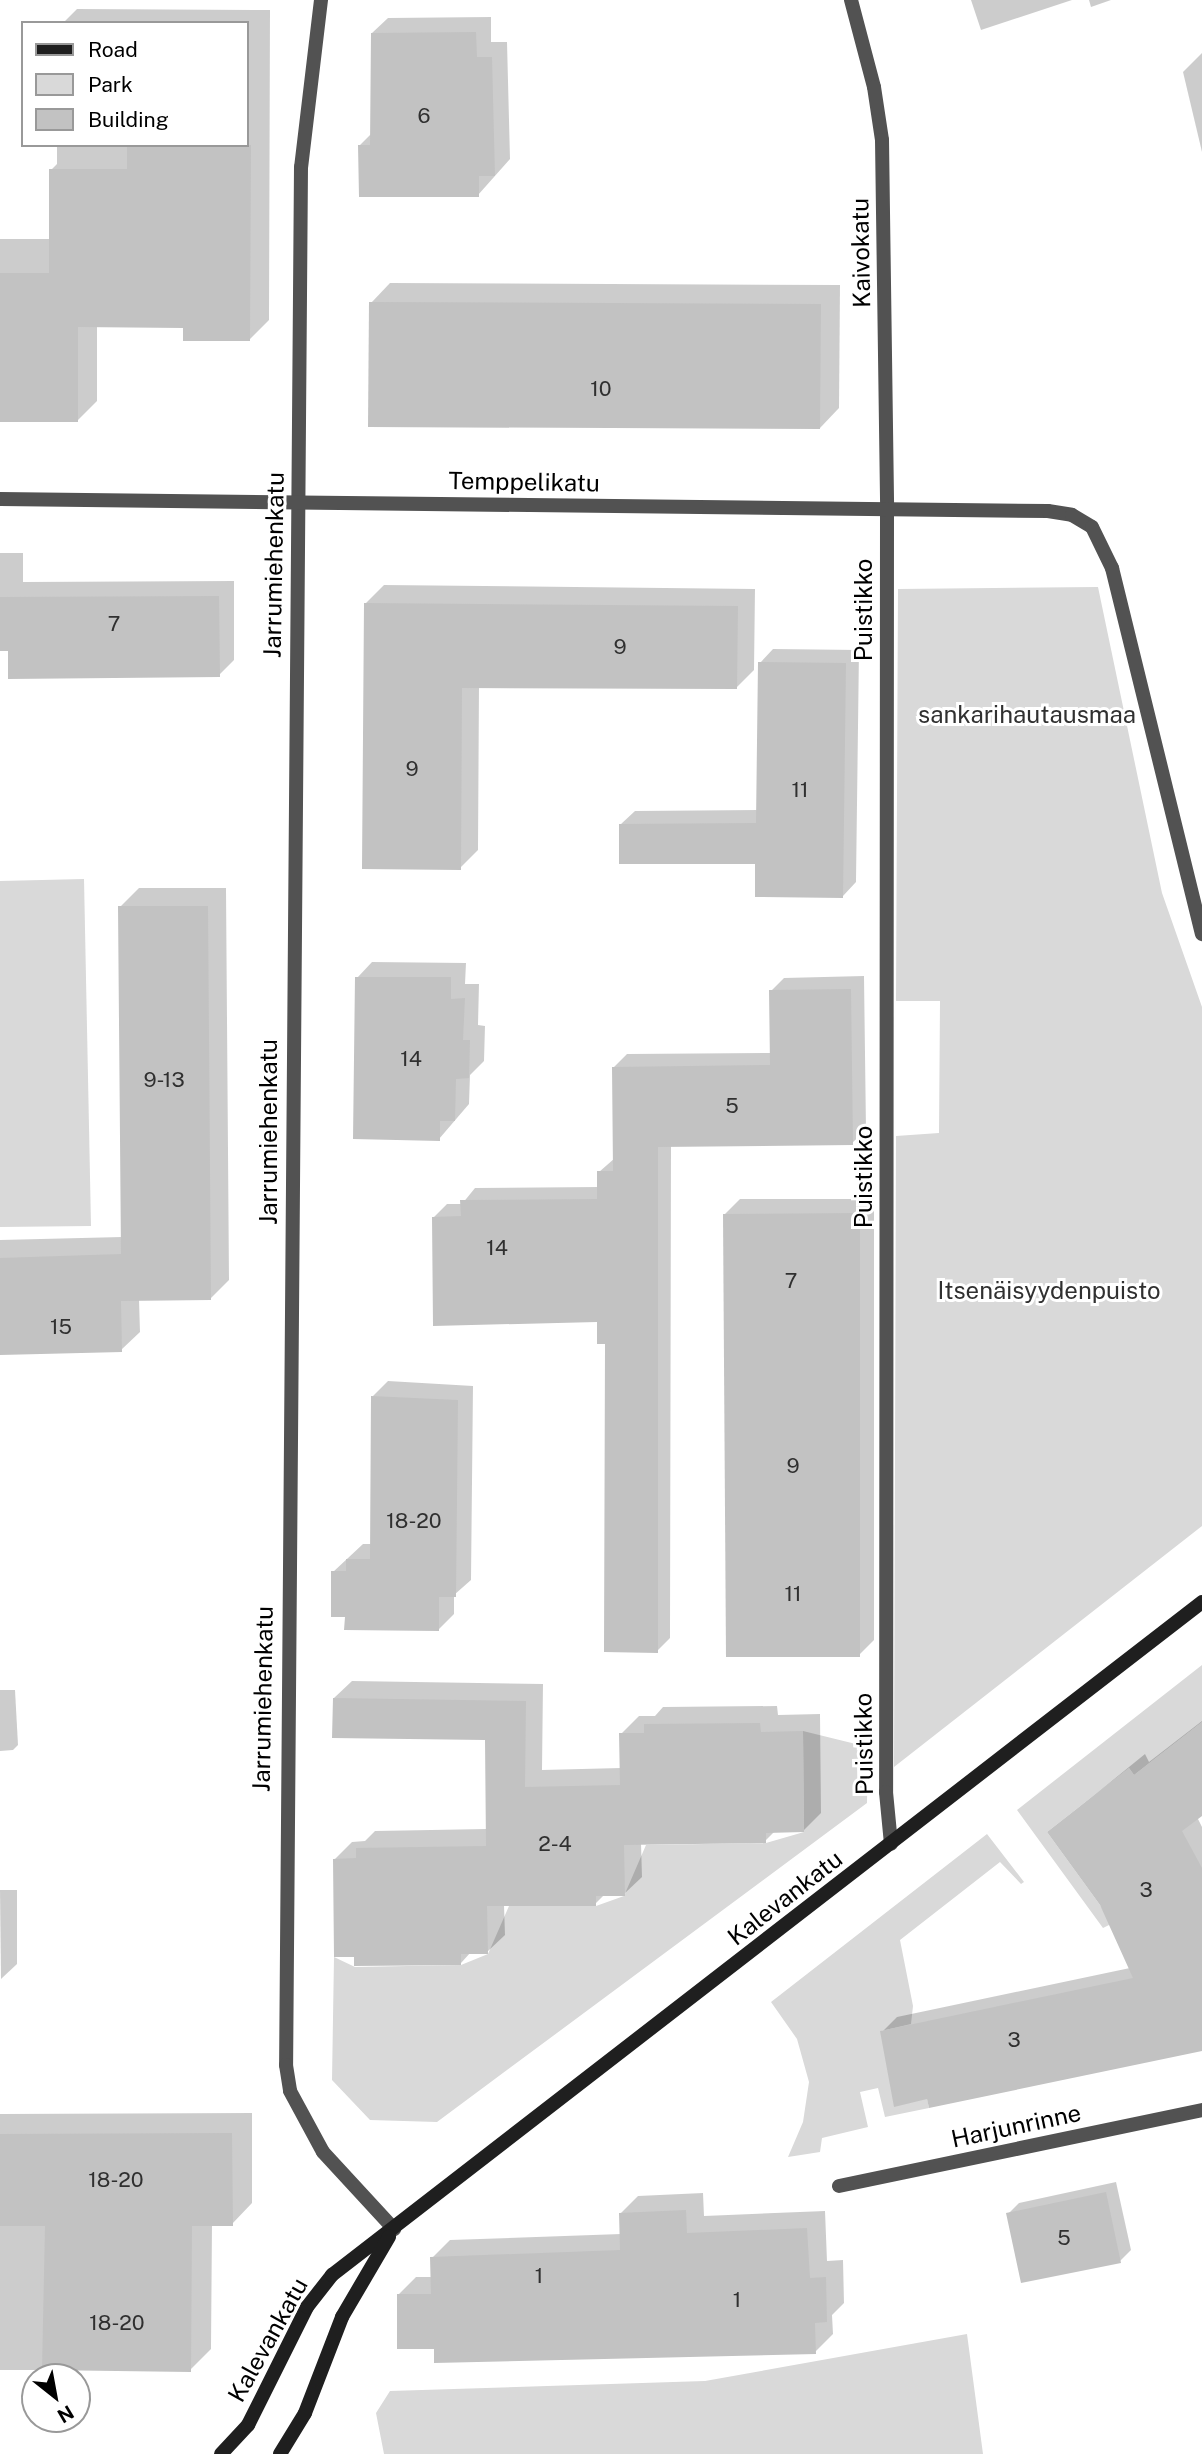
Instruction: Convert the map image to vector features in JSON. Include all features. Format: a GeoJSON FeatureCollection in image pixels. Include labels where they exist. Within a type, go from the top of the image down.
{"type":"FeatureCollection","features":[{"type":"Feature","properties":{"kind":"street","name":"Jarrumiehenkatu"},"geometry":{"type":"LineString","coordinates":[[321,0],[301,167],[286,2066],[290,2091],[323,2152],[394,2229]]}},
{"type":"Feature","properties":{"kind":"street","name":"Kaivokatu"},"geometry":{"type":"LineString","coordinates":[[851,0],[874,87],[882,140],[887,509]]}},
{"type":"Feature","properties":{"kind":"street","name":"Temppelikatu"},"geometry":{"type":"LineString","coordinates":[[0,499],[1048,511],[1072,515],[1092,527],[1112,568],[1202,934]]}},
{"type":"Feature","properties":{"kind":"street","name":"Puistikko"},"geometry":{"type":"LineString","coordinates":[[887,509],[886,1792],[891,1844]]}},
{"type":"Feature","properties":{"kind":"street","name":"Kalevankatu"},"geometry":{"type":"LineString","coordinates":[[221,2454],[265,2396],[318,2290],[332,2275],[1202,1602]]}},
{"type":"Feature","properties":{"kind":"street","name":"Harjunrinne"},"geometry":{"type":"LineString","coordinates":[[839,2186],[1202,2110]]}},
{"type":"Feature","properties":{"kind":"street","name":"Kalevankatu"},"geometry":{"type":"LineString","coordinates":[[280,2454],[305,2413],[342,2317],[394,2229]]}},
{"type":"Feature","properties":{"kind":"green space","name":"Itsenäisyydenpuisto"},"geometry":{"type":"Polygon","coordinates":[[[1098,587],[1162,893],[1202,1007],[1202,1526],[894,1767],[896,1136],[939,1133],[940,1001],[896,1001],[898,589],[1098,587]]]}},
{"type":"Feature","properties":{"kind":"green space"},"geometry":{"type":"Polygon","coordinates":[[[84,879],[91,1226],[0,1227],[0,881],[84,879]]]}},
{"type":"Feature","properties":{"kind":"green space"},"geometry":{"type":"Polygon","coordinates":[[[1202,1665],[1202,1722],[1134,1775],[1129,1768],[1047,1832],[1100,1905],[1111,1924],[1103,1928],[1017,1810],[1202,1665]]]}},
{"type":"Feature","properties":{"kind":"green space"},"geometry":{"type":"Polygon","coordinates":[[[803,1731],[868,1747],[867,1803],[437,2122],[370,2120],[332,2080],[334,1957],[355,1967],[461,1965],[488,1954],[509,1906],[596,1906],[624,1896],[646,1845],[766,1843],[804,1832],[803,1731]]]}},
{"type":"Feature","properties":{"kind":"green space"},"geometry":{"type":"Polygon","coordinates":[[[987,1834],[1024,1882],[1021,1884],[1000,1862],[900,1940],[913,2006],[911,2024],[881,2031],[918,2054],[929,2108],[885,2117],[878,2088],[860,2092],[868,2127],[822,2138],[820,2152],[788,2157],[803,2122],[809,2082],[797,2039],[771,2002],[987,1834]]]}},
{"type":"Feature","properties":{"kind":"green space"},"geometry":{"type":"Polygon","coordinates":[[[967,2334],[983,2454],[384,2454],[376,2413],[390,2391],[705,2381],[967,2334]]]}},
{"type":"Feature","properties":{"kind":"building"},"geometry":{"type":"Polygon","coordinates":[[[476,32],[477,57],[492,57],[495,176],[479,176],[479,197],[359,197],[358,145],[370,145],[371,33],[476,32]]]}},
{"type":"Feature","properties":{"kind":"building"},"geometry":{"type":"Polygon","coordinates":[[[251,145],[250,341],[183,341],[183,328],[78,327],[78,422],[0,422],[0,273],[49,273],[49,169],[127,169],[127,147],[251,145]]]}},
{"type":"Feature","properties":{"kind":"building"},"geometry":{"type":"Polygon","coordinates":[[[369,302],[821,304],[820,429],[368,427],[369,302]]]}},
{"type":"Feature","properties":{"kind":"building"},"geometry":{"type":"Polygon","coordinates":[[[219,596],[220,677],[8,679],[8,651],[0,651],[0,597],[219,596]]]}},
{"type":"Feature","properties":{"kind":"building"},"geometry":{"type":"Polygon","coordinates":[[[364,603],[738,606],[737,689],[462,688],[461,870],[362,869],[364,603]]]}},
{"type":"Feature","properties":{"kind":"building"},"geometry":{"type":"Polygon","coordinates":[[[758,662],[846,663],[843,898],[755,897],[755,864],[619,864],[619,824],[756,823],[758,662]]]}},
{"type":"Feature","properties":{"kind":"building"},"geometry":{"type":"Polygon","coordinates":[[[118,906],[208,906],[211,1300],[121,1301],[122,1352],[0,1355],[0,1258],[121,1254],[118,906]]]}},
{"type":"Feature","properties":{"kind":"building"},"geometry":{"type":"Polygon","coordinates":[[[355,977],[451,977],[451,999],[465,998],[463,1040],[470,1040],[469,1078],[456,1079],[455,1121],[440,1121],[440,1141],[353,1139],[355,977]]]}},
{"type":"Feature","properties":{"kind":"building"},"geometry":{"type":"Polygon","coordinates":[[[851,989],[853,1145],[658,1147],[658,1653],[604,1652],[605,1344],[597,1344],[597,1322],[433,1326],[432,1217],[461,1216],[460,1200],[597,1199],[597,1171],[613,1171],[612,1067],[770,1065],[769,990],[851,989]]]}},
{"type":"Feature","properties":{"kind":"building"},"geometry":{"type":"Polygon","coordinates":[[[860,1213],[860,1657],[726,1657],[723,1214],[860,1213]]]}},
{"type":"Feature","properties":{"kind":"building"},"geometry":{"type":"Polygon","coordinates":[[[371,1396],[458,1400],[456,1597],[439,1597],[439,1631],[344,1630],[345,1617],[331,1617],[331,1571],[346,1571],[346,1559],[370,1559],[371,1396]]]}},
{"type":"Feature","properties":{"kind":"building"},"geometry":{"type":"Polygon","coordinates":[[[333,1698],[526,1701],[525,1787],[620,1785],[619,1733],[644,1733],[644,1724],[760,1723],[761,1732],[803,1731],[804,1832],[766,1833],[766,1843],[624,1845],[625,1896],[596,1896],[596,1906],[487,1906],[488,1954],[461,1954],[461,1965],[354,1966],[354,1957],[334,1957],[333,1859],[356,1858],[356,1848],[486,1846],[485,1740],[332,1738],[333,1698]]]}},
{"type":"Feature","properties":{"kind":"building"},"geometry":{"type":"Polygon","coordinates":[[[1202,1722],[1202,1816],[1182,1831],[1202,1868],[1202,2051],[929,2108],[927,2099],[894,2107],[880,2031],[1133,1978],[1100,1905],[1047,1832],[1129,1768],[1134,1775],[1202,1722]]]}},
{"type":"Feature","properties":{"kind":"building"},"geometry":{"type":"Polygon","coordinates":[[[232,2133],[233,2226],[192,2226],[191,2372],[91,2371],[91,2363],[42,2363],[45,2226],[0,2226],[0,2134],[232,2133]]]}},
{"type":"Feature","properties":{"kind":"building"},"geometry":{"type":"Polygon","coordinates":[[[1106,2192],[1121,2263],[1021,2283],[1006,2213],[1106,2192]]]}},
{"type":"Feature","properties":{"kind":"building"},"geometry":{"type":"Polygon","coordinates":[[[686,2210],[687,2233],[807,2228],[810,2278],[826,2277],[827,2322],[815,2323],[816,2354],[434,2363],[434,2349],[397,2349],[397,2294],[431,2294],[430,2257],[620,2250],[619,2213],[686,2210]]]}},
{"type":"Feature","properties":{"kind":"park label","name":"sankarihautausmaa"},"geometry":{"type":"Point","coordinates":[1027,715]}}]}
